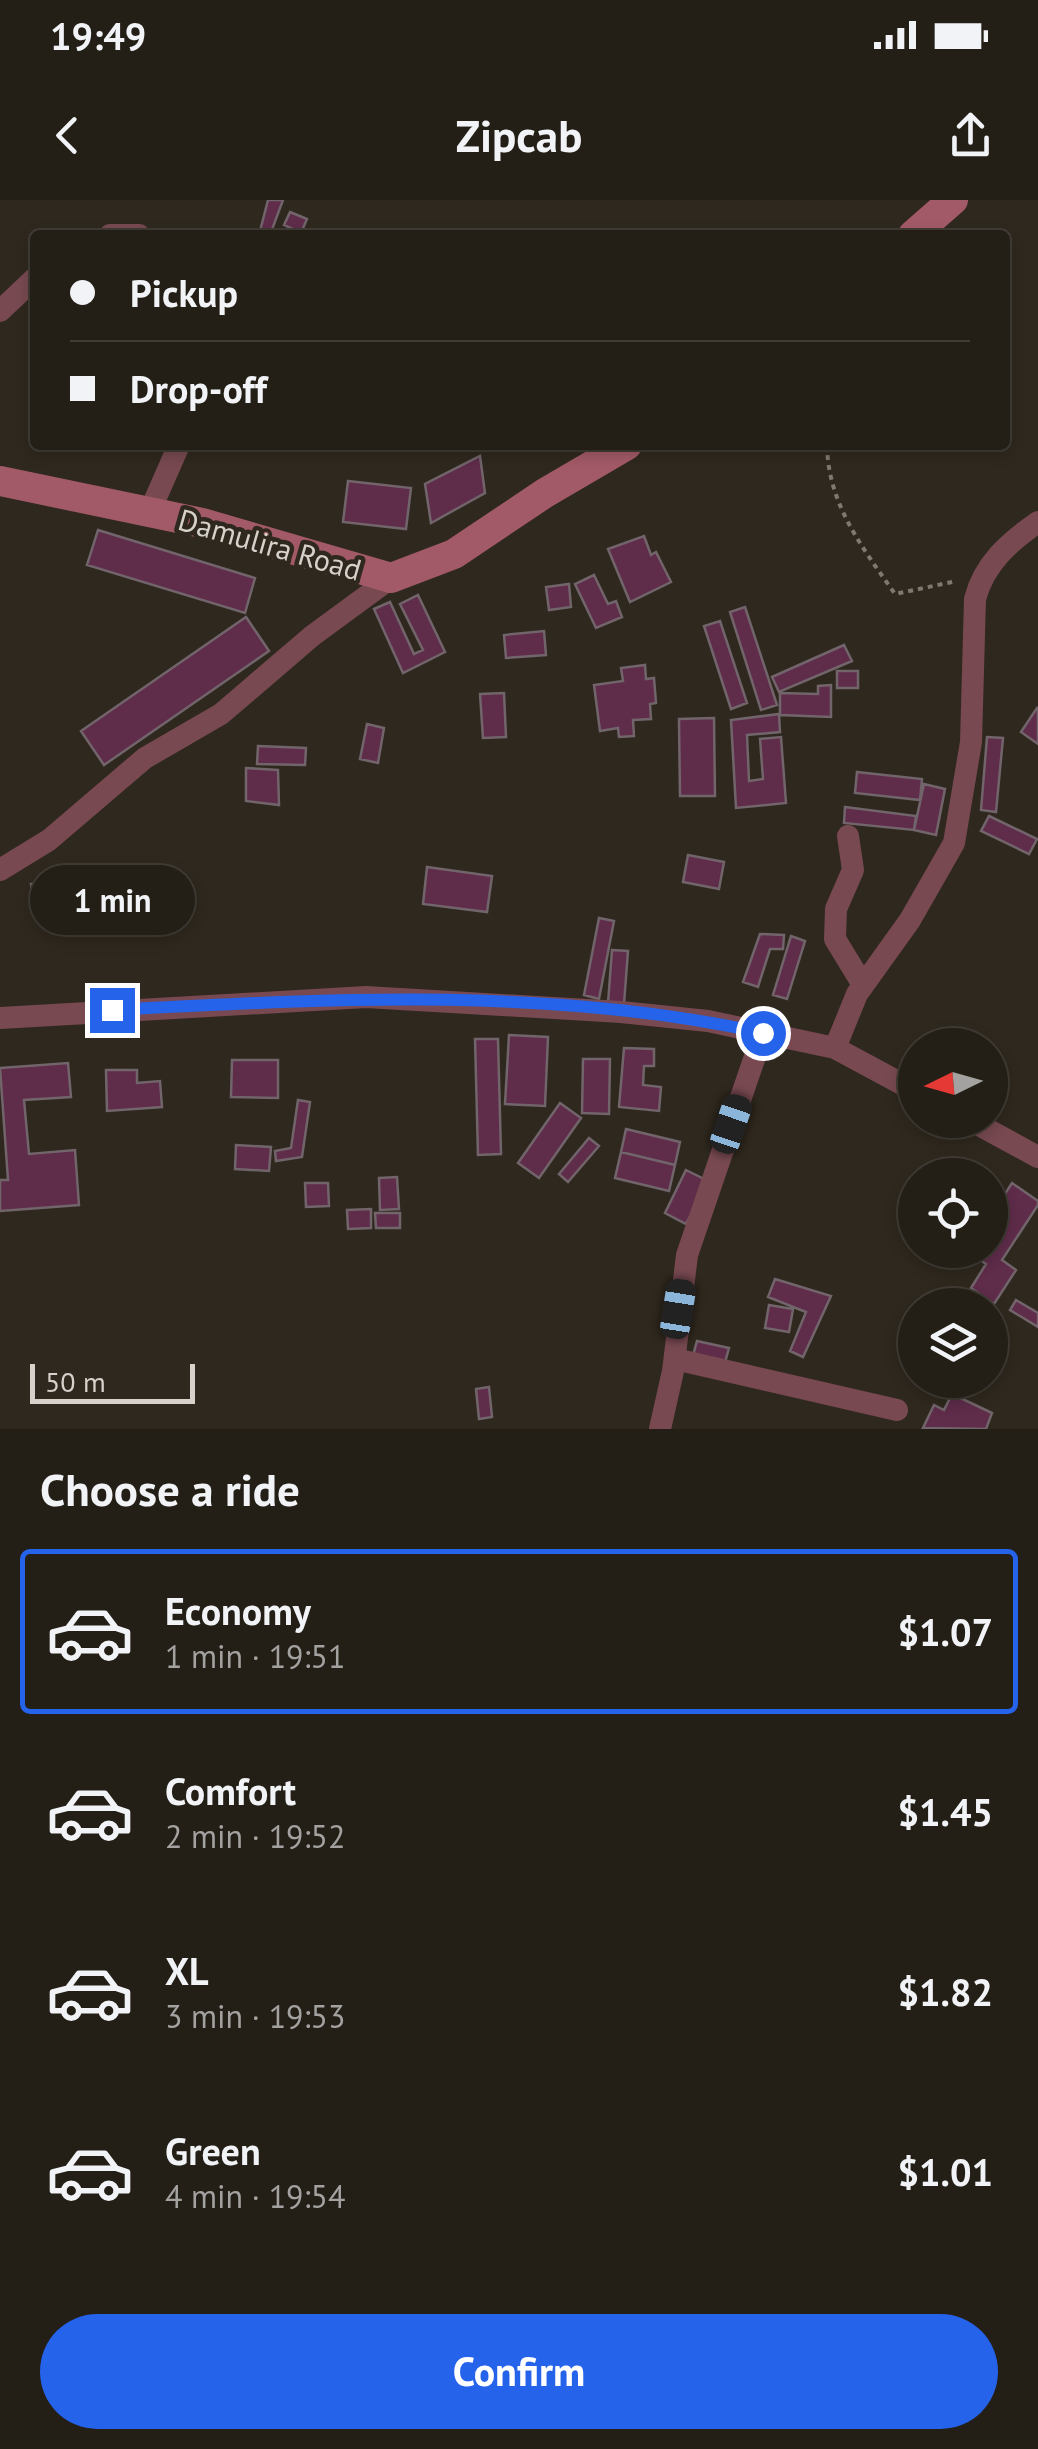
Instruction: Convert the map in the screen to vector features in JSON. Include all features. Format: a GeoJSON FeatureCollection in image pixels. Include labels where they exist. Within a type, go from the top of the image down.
{"type":"FeatureCollection","features":[{"type":"Feature","properties":{"kind":"street"},"geometry":{"type":"LineString","coordinates":[[919,230],[953,200]]}},
{"type":"Feature","properties":{"kind":"street"},"geometry":{"type":"LineString","coordinates":[[0,311],[30,283]]}},
{"type":"Feature","properties":{"kind":"street"},"geometry":{"type":"LineString","coordinates":[[150,511],[178,450]]}},
{"type":"Feature","properties":{"kind":"street","name":"Damulira Road"},"geometry":{"type":"LineString","coordinates":[[0,482],[150,511],[391,578],[454,554],[544,493],[619,450]]}},
{"type":"Feature","properties":{"kind":"street"},"geometry":{"type":"LineString","coordinates":[[836,1048],[863,984],[910,920],[954,843],[971,742],[975,599],[981,576],[1038,522]]}},
{"type":"Feature","properties":{"kind":"street"},"geometry":{"type":"LineString","coordinates":[[0,870],[49,840],[145,758],[221,714],[312,636],[391,578]]}},
{"type":"Feature","properties":{"kind":"street"},"geometry":{"type":"LineString","coordinates":[[848,836],[853,870],[836,909],[835,939],[863,984]]}},
{"type":"Feature","properties":{"kind":"street"},"geometry":{"type":"LineString","coordinates":[[0,1018],[366,997],[620,1012],[708,1021],[836,1048],[898,1081]]}},
{"type":"Feature","properties":{"kind":"street"},"geometry":{"type":"LineString","coordinates":[[660,1429],[674,1359],[687,1255],[763,1033]]}},
{"type":"Feature","properties":{"kind":"street"},"geometry":{"type":"LineString","coordinates":[[1003,1138],[1038,1157]]}},
{"type":"Feature","properties":{"kind":"street"},"geometry":{"type":"LineString","coordinates":[[674,1359],[898,1410]]}},
{"type":"Feature","properties":{"kind":"path"},"geometry":{"type":"LineString","coordinates":[[828,450],[828,479],[856,540],[895,594],[981,576]]}},
{"type":"Feature","properties":{"kind":"building"},"geometry":{"type":"Polygon","coordinates":[[[268,200],[283,200],[272,230],[260,230],[268,200]]]}},
{"type":"Feature","properties":{"kind":"building"},"geometry":{"type":"Polygon","coordinates":[[[290,212],[307,219],[302,230],[284,225],[290,212]]]}},
{"type":"Feature","properties":{"kind":"building"},"geometry":{"type":"Polygon","coordinates":[[[480,456],[485,493],[431,523],[425,484],[480,456]]]}},
{"type":"Feature","properties":{"kind":"building"},"geometry":{"type":"Polygon","coordinates":[[[348,481],[411,488],[406,529],[343,522],[348,481]]]}},
{"type":"Feature","properties":{"kind":"building"},"geometry":{"type":"Polygon","coordinates":[[[98,530],[255,578],[245,613],[87,565],[98,530]]]}},
{"type":"Feature","properties":{"kind":"building"},"geometry":{"type":"Polygon","coordinates":[[[644,536],[651,555],[656,552],[671,582],[630,602],[608,549],[644,536]]]}},
{"type":"Feature","properties":{"kind":"building"},"geometry":{"type":"Polygon","coordinates":[[[594,575],[608,604],[616,601],[622,617],[596,628],[575,584],[594,575]]]}},
{"type":"Feature","properties":{"kind":"building"},"geometry":{"type":"Polygon","coordinates":[[[569,584],[571,607],[549,610],[546,587],[569,584]]]}},
{"type":"Feature","properties":{"kind":"building"},"geometry":{"type":"Polygon","coordinates":[[[418,595],[445,652],[403,673],[374,609],[390,602],[414,654],[423,650],[400,604],[418,595]]]}},
{"type":"Feature","properties":{"kind":"building"},"geometry":{"type":"Polygon","coordinates":[[[745,607],[777,705],[761,710],[730,612],[745,607]]]}},
{"type":"Feature","properties":{"kind":"building"},"geometry":{"type":"Polygon","coordinates":[[[246,617],[269,651],[104,765],[81,731],[246,617]]]}},
{"type":"Feature","properties":{"kind":"building"},"geometry":{"type":"Polygon","coordinates":[[[720,621],[747,703],[731,709],[704,626],[720,621]]]}},
{"type":"Feature","properties":{"kind":"building"},"geometry":{"type":"Polygon","coordinates":[[[544,631],[546,655],[506,658],[504,635],[544,631]]]}},
{"type":"Feature","properties":{"kind":"building"},"geometry":{"type":"Polygon","coordinates":[[[844,645],[852,661],[779,692],[772,677],[844,645]]]}},
{"type":"Feature","properties":{"kind":"building"},"geometry":{"type":"Polygon","coordinates":[[[645,665],[646,679],[654,678],[656,703],[650,704],[651,719],[633,720],[634,736],[619,737],[618,728],[600,731],[594,685],[623,681],[621,668],[645,665]]]}},
{"type":"Feature","properties":{"kind":"building"},"geometry":{"type":"Polygon","coordinates":[[[837,671],[858,671],[858,688],[837,688],[837,671]]]}},
{"type":"Feature","properties":{"kind":"building"},"geometry":{"type":"Polygon","coordinates":[[[831,685],[831,717],[780,715],[780,693],[818,694],[818,686],[831,685]]]}},
{"type":"Feature","properties":{"kind":"building"},"geometry":{"type":"Polygon","coordinates":[[[504,693],[506,737],[483,738],[480,694],[504,693]]]}},
{"type":"Feature","properties":{"kind":"building"},"geometry":{"type":"Polygon","coordinates":[[[1038,709],[1038,744],[1021,732],[1038,709]]]}},
{"type":"Feature","properties":{"kind":"building"},"geometry":{"type":"Polygon","coordinates":[[[779,714],[780,732],[747,735],[749,781],[763,779],[760,739],[781,737],[786,803],[736,808],[731,720],[779,714]]]}},
{"type":"Feature","properties":{"kind":"building"},"geometry":{"type":"Polygon","coordinates":[[[714,718],[715,796],[680,796],[679,719],[714,718]]]}},
{"type":"Feature","properties":{"kind":"building"},"geometry":{"type":"Polygon","coordinates":[[[367,724],[384,728],[378,763],[360,759],[367,724]]]}},
{"type":"Feature","properties":{"kind":"building"},"geometry":{"type":"Polygon","coordinates":[[[987,737],[1003,738],[996,812],[981,810],[987,737]]]}},
{"type":"Feature","properties":{"kind":"building"},"geometry":{"type":"Polygon","coordinates":[[[258,746],[306,748],[305,765],[257,764],[258,746]]]}},
{"type":"Feature","properties":{"kind":"building"},"geometry":{"type":"Polygon","coordinates":[[[246,768],[278,770],[279,805],[246,801],[246,768]]]}},
{"type":"Feature","properties":{"kind":"building"},"geometry":{"type":"Polygon","coordinates":[[[857,772],[922,779],[920,800],[855,793],[857,772]]]}},
{"type":"Feature","properties":{"kind":"building"},"geometry":{"type":"Polygon","coordinates":[[[924,784],[945,789],[936,835],[914,830],[924,784]]]}},
{"type":"Feature","properties":{"kind":"building"},"geometry":{"type":"Polygon","coordinates":[[[845,807],[916,816],[914,830],[844,823],[845,807]]]}},
{"type":"Feature","properties":{"kind":"building"},"geometry":{"type":"Polygon","coordinates":[[[989,816],[1037,839],[1029,854],[981,831],[989,816]]]}},
{"type":"Feature","properties":{"kind":"building"},"geometry":{"type":"Polygon","coordinates":[[[688,855],[724,862],[719,889],[683,882],[688,855]]]}},
{"type":"Feature","properties":{"kind":"building"},"geometry":{"type":"Polygon","coordinates":[[[427,867],[492,876],[487,912],[423,904],[427,867]]]}},
{"type":"Feature","properties":{"kind":"building"},"geometry":{"type":"Polygon","coordinates":[[[80,876],[82,892],[33,899],[31,884],[80,876]]]}},
{"type":"Feature","properties":{"kind":"building"},"geometry":{"type":"Polygon","coordinates":[[[599,918],[614,921],[599,999],[584,995],[599,918]]]}},
{"type":"Feature","properties":{"kind":"building"},"geometry":{"type":"Polygon","coordinates":[[[760,934],[784,935],[783,949],[770,949],[758,987],[743,982],[760,934]]]}},
{"type":"Feature","properties":{"kind":"building"},"geometry":{"type":"Polygon","coordinates":[[[791,936],[805,941],[787,999],[773,995],[791,936]]]}},
{"type":"Feature","properties":{"kind":"building"},"geometry":{"type":"Polygon","coordinates":[[[612,950],[628,951],[624,1004],[608,1003],[612,950]]]}},
{"type":"Feature","properties":{"kind":"building"},"geometry":{"type":"Polygon","coordinates":[[[509,1035],[548,1037],[545,1106],[505,1104],[509,1035]]]}},
{"type":"Feature","properties":{"kind":"building"},"geometry":{"type":"Polygon","coordinates":[[[475,1039],[498,1039],[501,1154],[478,1155],[475,1039]]]}},
{"type":"Feature","properties":{"kind":"building"},"geometry":{"type":"Polygon","coordinates":[[[624,1048],[654,1049],[654,1066],[644,1066],[643,1085],[661,1087],[659,1111],[619,1107],[624,1048]]]}},
{"type":"Feature","properties":{"kind":"building"},"geometry":{"type":"Polygon","coordinates":[[[583,1059],[610,1059],[609,1114],[582,1113],[583,1059]]]}},
{"type":"Feature","properties":{"kind":"building"},"geometry":{"type":"Polygon","coordinates":[[[232,1060],[278,1060],[278,1098],[231,1097],[232,1060]]]}},
{"type":"Feature","properties":{"kind":"building"},"geometry":{"type":"Polygon","coordinates":[[[68,1063],[71,1097],[24,1100],[29,1154],[75,1150],[79,1205],[0,1211],[0,1180],[8,1180],[0,1068],[68,1063]]]}},
{"type":"Feature","properties":{"kind":"building"},"geometry":{"type":"Polygon","coordinates":[[[106,1070],[137,1070],[137,1083],[160,1081],[162,1107],[107,1111],[106,1070]]]}},
{"type":"Feature","properties":{"kind":"building"},"geometry":{"type":"Polygon","coordinates":[[[298,1100],[310,1102],[302,1157],[276,1161],[275,1151],[291,1148],[298,1100]]]}},
{"type":"Feature","properties":{"kind":"building"},"geometry":{"type":"Polygon","coordinates":[[[560,1103],[581,1118],[539,1178],[518,1163],[560,1103]]]}},
{"type":"Feature","properties":{"kind":"building"},"geometry":{"type":"Polygon","coordinates":[[[626,1129],[680,1142],[675,1165],[621,1152],[626,1129]]]}},
{"type":"Feature","properties":{"kind":"building"},"geometry":{"type":"Polygon","coordinates":[[[589,1138],[599,1146],[568,1182],[559,1174],[589,1138]]]}},
{"type":"Feature","properties":{"kind":"building"},"geometry":{"type":"Polygon","coordinates":[[[236,1145],[271,1147],[269,1171],[235,1169],[236,1145]]]}},
{"type":"Feature","properties":{"kind":"building"},"geometry":{"type":"Polygon","coordinates":[[[621,1152],[675,1165],[669,1191],[615,1178],[621,1152]]]}},
{"type":"Feature","properties":{"kind":"building"},"geometry":{"type":"Polygon","coordinates":[[[686,1170],[708,1181],[686,1224],[665,1213],[686,1170]]]}},
{"type":"Feature","properties":{"kind":"building"},"geometry":{"type":"Polygon","coordinates":[[[397,1177],[399,1209],[380,1210],[379,1178],[397,1177]]]}},
{"type":"Feature","properties":{"kind":"building"},"geometry":{"type":"Polygon","coordinates":[[[305,1183],[328,1183],[329,1206],[306,1207],[305,1183]]]}},
{"type":"Feature","properties":{"kind":"building"},"geometry":{"type":"Polygon","coordinates":[[[1012,1183],[1038,1201],[1038,1205],[1008,1251],[1008,1189],[1012,1183]]]}},
{"type":"Feature","properties":{"kind":"building"},"geometry":{"type":"Polygon","coordinates":[[[371,1209],[371,1228],[348,1229],[347,1210],[371,1209]]]}},
{"type":"Feature","properties":{"kind":"building"},"geometry":{"type":"Polygon","coordinates":[[[375,1213],[400,1213],[400,1228],[376,1228],[375,1213]]]}},
{"type":"Feature","properties":{"kind":"building"},"geometry":{"type":"Polygon","coordinates":[[[1008,1264],[1016,1270],[1004,1288],[971,1288],[984,1268],[1008,1268],[1008,1264]]]}},
{"type":"Feature","properties":{"kind":"building"},"geometry":{"type":"Polygon","coordinates":[[[775,1279],[831,1296],[803,1357],[790,1351],[806,1312],[768,1297],[775,1279]]]}},
{"type":"Feature","properties":{"kind":"building"},"geometry":{"type":"Polygon","coordinates":[[[1016,1300],[1038,1313],[1038,1327],[1010,1310],[1016,1300]]]}},
{"type":"Feature","properties":{"kind":"building"},"geometry":{"type":"Polygon","coordinates":[[[769,1305],[793,1309],[789,1332],[765,1328],[769,1305]]]}},
{"type":"Feature","properties":{"kind":"building"},"geometry":{"type":"Polygon","coordinates":[[[697,1341],[729,1348],[724,1366],[692,1359],[697,1341]]]}},
{"type":"Feature","properties":{"kind":"building"},"geometry":{"type":"Polygon","coordinates":[[[489,1387],[492,1417],[479,1419],[476,1389],[489,1387]]]}},
{"type":"Feature","properties":{"kind":"building"},"geometry":{"type":"Polygon","coordinates":[[[950,1398],[960,1398],[992,1413],[986,1429],[923,1428],[934,1405],[944,1410],[950,1398]]]}},
{"type":"Feature","properties":{"kind":"route"},"geometry":{"type":"LineString","coordinates":[[112,1010],[366,997],[620,1012],[708,1021],[763,1033]]}}]}
